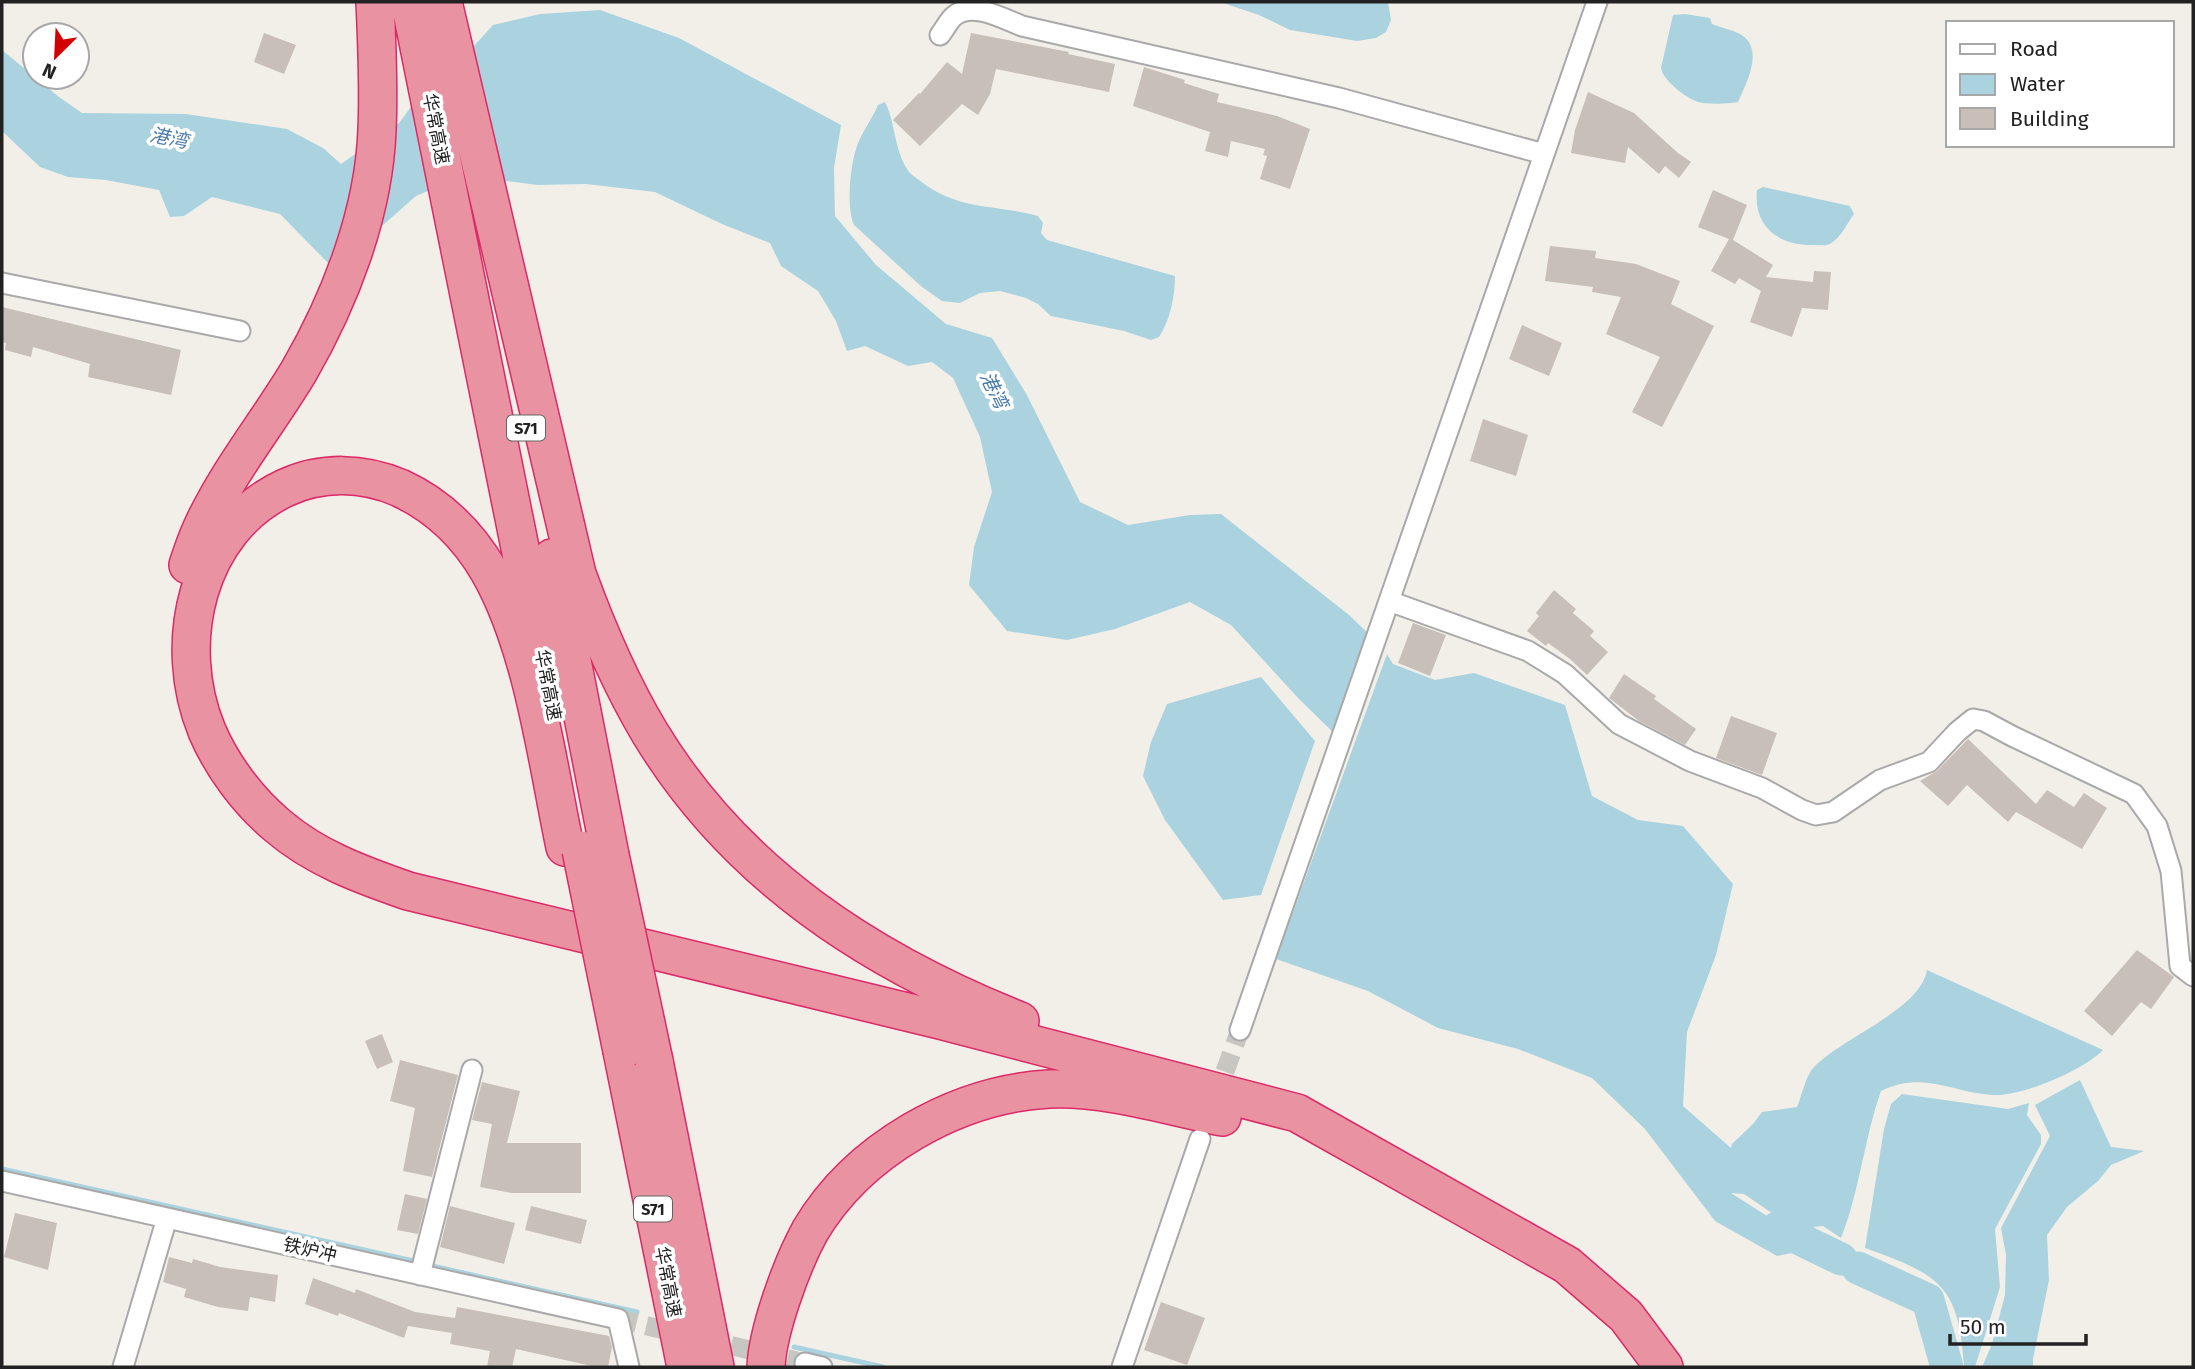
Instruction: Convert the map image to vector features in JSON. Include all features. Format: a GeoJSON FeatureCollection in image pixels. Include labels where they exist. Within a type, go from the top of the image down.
{"type":"FeatureCollection","features":[{"type":"Feature","properties":{"kind":"highway"},"geometry":{"type":"LineString","coordinates":[[375,2],[377,132],[366,209],[345,275],[323,327],[298,373],[243,457],[201,529],[185,573],[176,618],[175,664],[185,711],[202,756],[232,801],[264,834],[301,861],[347,885],[400,903],[1131,1085],[1292,1121]]}},
{"type":"Feature","properties":{"kind":"highway","name":"华常高速"},"geometry":{"type":"LineString","coordinates":[[410,2],[628,1053],[715,1367]]}},
{"type":"Feature","properties":{"kind":"highway"},"geometry":{"type":"LineString","coordinates":[[442,2],[577,574],[597,628],[651,735],[689,788],[730,837],[782,886],[841,931],[908,970],[984,1007],[1046,1032],[1292,1121],[1567,1265],[1626,1317],[1664,1367]]}},
{"type":"Feature","properties":{"kind":"highway","name":"华常高速"},"geometry":{"type":"LineString","coordinates":[[442,2],[586,851]]}},
{"type":"Feature","properties":{"kind":"highway"},"geometry":{"type":"LineString","coordinates":[[628,1053],[586,851],[507,607],[470,542],[444,514],[412,494],[379,479],[345,475],[304,479],[266,497],[238,520],[218,547],[203,579],[192,618],[191,654],[196,692],[207,730],[225,764],[248,797],[278,826],[316,852],[361,875],[408,891],[953,1024],[1292,1121],[1559,1277],[1613,1328],[1644,1367]]}},
{"type":"Feature","properties":{"kind":"highway","name":"华常高速"},"geometry":{"type":"LineString","coordinates":[[628,1053],[632,1160],[672,1300],[686,1367]]}},
{"type":"Feature","properties":{"kind":"highway"},"geometry":{"type":"LineString","coordinates":[[766,1367],[776,1315],[790,1271],[811,1230],[837,1195],[873,1159],[912,1132],[953,1111],[1015,1094],[1049,1089],[1091,1091],[1292,1121]]}},
{"type":"Feature","properties":{"kind":"street"},"geometry":{"type":"LineString","coordinates":[[1240,1030],[1597,2]]}},
{"type":"Feature","properties":{"kind":"street"},"geometry":{"type":"LineString","coordinates":[[940,35],[954,16],[975,7],[1022,26],[1339,98],[1544,154]]}},
{"type":"Feature","properties":{"kind":"street"},"geometry":{"type":"LineString","coordinates":[[2,283],[240,331]]}},
{"type":"Feature","properties":{"kind":"street"},"geometry":{"type":"LineString","coordinates":[[1389,601],[1528,651],[1565,674],[1619,724],[1690,761],[1762,788],[1802,810],[1816,814],[1833,812],[1880,780],[1929,762],[1973,719],[1984,721],[2134,794],[2157,825],[2171,871],[2180,966],[2193,975]]}},
{"type":"Feature","properties":{"kind":"street"},"geometry":{"type":"LineString","coordinates":[[420,1275],[472,1070]]}},
{"type":"Feature","properties":{"kind":"street"},"geometry":{"type":"LineString","coordinates":[[1122,1367],[1200,1139]]}},
{"type":"Feature","properties":{"kind":"street","name":"铁炉冲"},"geometry":{"type":"LineString","coordinates":[[2,1181],[618,1319],[629,1367]]}},
{"type":"Feature","properties":{"kind":"street"},"geometry":{"type":"LineString","coordinates":[[123,1367],[167,1218]]}},
{"type":"Feature","properties":{"kind":"water"},"geometry":{"type":"Polygon","coordinates":[[[1220,2],[1388,2],[1391,20],[1386,32],[1376,38],[1357,41],[1290,30],[1259,15],[1220,2]]]}},
{"type":"Feature","properties":{"kind":"water","name":"港湾"},"geometry":{"type":"Polygon","coordinates":[[[600,10],[679,38],[841,125],[834,168],[835,216],[876,265],[946,324],[992,338],[1027,395],[1080,502],[1128,525],[1190,515],[1221,514],[1349,615],[1373,638],[1339,738],[1231,625],[1190,602],[1115,629],[1067,640],[1007,631],[969,585],[974,547],[992,492],[980,437],[953,378],[932,362],[908,366],[865,346],[847,351],[836,321],[818,291],[781,266],[770,243],[655,192],[586,184],[538,185],[456,179],[416,196],[375,232],[328,263],[280,214],[212,197],[184,216],[170,217],[159,190],[106,180],[68,177],[40,167],[2,131],[2,50],[21,66],[21,91],[52,91],[82,113],[186,114],[287,129],[323,148],[341,164],[399,123],[428,84],[455,67],[493,25],[540,14],[600,10]]]}},
{"type":"Feature","properties":{"kind":"water"},"geometry":{"type":"Polygon","coordinates":[[[1673,15],[1710,18],[1712,24],[1738,33],[1751,46],[1752,65],[1738,102],[1698,102],[1678,90],[1663,73],[1661,68],[1673,15]]]}},
{"type":"Feature","properties":{"kind":"water"},"geometry":{"type":"Polygon","coordinates":[[[885,102],[899,152],[907,169],[933,190],[962,202],[1038,216],[1043,223],[1041,233],[1047,240],[1175,276],[1171,308],[1159,337],[1151,340],[1124,331],[1051,316],[1038,304],[1026,298],[1000,291],[980,293],[960,303],[942,301],[922,287],[854,225],[850,208],[851,175],[859,141],[878,105],[885,102]]]}},
{"type":"Feature","properties":{"kind":"water"},"geometry":{"type":"Polygon","coordinates":[[[1763,187],[1850,206],[1854,214],[1841,234],[1830,244],[1790,242],[1771,232],[1759,214],[1757,190],[1763,187]]]}},
{"type":"Feature","properties":{"kind":"water"},"geometry":{"type":"Polygon","coordinates":[[[1387,654],[1393,664],[1435,680],[1474,673],[1565,705],[1592,796],[1638,820],[1683,826],[1733,884],[1716,955],[1687,1032],[1683,1106],[1731,1148],[1762,1112],[1797,1107],[1814,1067],[1910,998],[1921,984],[1927,970],[2103,1050],[2067,1074],[2019,1092],[1993,1095],[1938,1084],[1911,1082],[1881,1091],[1853,1202],[1841,1238],[1823,1226],[1803,1228],[1788,1224],[1744,1194],[1731,1193],[1817,1248],[1777,1256],[1715,1221],[1645,1129],[1592,1078],[1518,1049],[1438,1028],[1368,991],[1276,959],[1387,654]]]}},
{"type":"Feature","properties":{"kind":"water"},"geometry":{"type":"Polygon","coordinates":[[[1261,677],[1315,741],[1261,895],[1223,900],[1165,820],[1143,776],[1151,742],[1167,704],[1261,677]]]}},
{"type":"Feature","properties":{"kind":"water"},"geometry":{"type":"Polygon","coordinates":[[[2080,1080],[2111,1147],[2144,1151],[2111,1165],[2098,1181],[2067,1207],[2047,1235],[2049,1280],[2033,1367],[1982,1367],[1992,1344],[2005,1295],[2006,1255],[2001,1228],[2050,1136],[2035,1105],[2080,1080]]]}},
{"type":"Feature","properties":{"kind":"water"},"geometry":{"type":"Polygon","coordinates":[[[1902,1094],[2008,1109],[2029,1103],[2027,1115],[2041,1135],[2041,1144],[1995,1229],[2000,1287],[1975,1367],[1964,1367],[1957,1317],[1940,1286],[1911,1266],[1865,1248],[1884,1129],[1891,1104],[1902,1094]]]}},
{"type":"Feature","properties":{"kind":"building"},"geometry":{"type":"Polygon","coordinates":[[[264,33],[296,45],[284,74],[254,62],[264,33]]]}},
{"type":"Feature","properties":{"kind":"building"},"geometry":{"type":"Polygon","coordinates":[[[971,33],[1115,64],[1109,92],[996,69],[990,94],[978,115],[962,104],[920,146],[893,120],[947,62],[962,74],[971,33]]]}},
{"type":"Feature","properties":{"kind":"building"},"geometry":{"type":"Polygon","coordinates":[[[1144,67],[1219,94],[1217,102],[1277,116],[1310,129],[1290,189],[1260,179],[1267,156],[1263,155],[1265,149],[1231,141],[1228,157],[1205,151],[1210,132],[1133,106],[1144,67]]]}},
{"type":"Feature","properties":{"kind":"building"},"geometry":{"type":"Polygon","coordinates":[[[1588,92],[1634,113],[1691,162],[1679,178],[1665,166],[1659,174],[1628,147],[1625,163],[1571,153],[1575,130],[1588,92]]]}},
{"type":"Feature","properties":{"kind":"building"},"geometry":{"type":"Polygon","coordinates":[[[1713,190],[1747,205],[1733,240],[1773,265],[1766,277],[1813,282],[1814,271],[1831,272],[1828,310],[1802,308],[1792,337],[1750,322],[1761,291],[1739,278],[1735,284],[1711,271],[1729,239],[1698,227],[1713,190]]]}},
{"type":"Feature","properties":{"kind":"building"},"geometry":{"type":"Polygon","coordinates":[[[1550,246],[1596,251],[1595,258],[1636,264],[1680,281],[1671,304],[1714,326],[1662,427],[1632,412],[1660,357],[1606,334],[1621,297],[1592,292],[1593,287],[1545,281],[1550,246]]]}},
{"type":"Feature","properties":{"kind":"building"},"geometry":{"type":"Polygon","coordinates":[[[2,307],[181,350],[171,395],[88,377],[90,364],[33,347],[31,357],[5,350],[6,343],[2,342],[2,307]]]}},
{"type":"Feature","properties":{"kind":"building"},"geometry":{"type":"Polygon","coordinates":[[[1522,325],[1562,343],[1549,376],[1509,359],[1522,325]]]}},
{"type":"Feature","properties":{"kind":"building"},"geometry":{"type":"Polygon","coordinates":[[[1483,419],[1528,435],[1516,476],[1470,461],[1483,419]]]}},
{"type":"Feature","properties":{"kind":"building"},"geometry":{"type":"Polygon","coordinates":[[[1554,590],[1576,609],[1573,613],[1594,631],[1590,636],[1608,652],[1587,675],[1570,659],[1548,643],[1546,646],[1527,631],[1539,616],[1536,613],[1554,590]]]}},
{"type":"Feature","properties":{"kind":"building"},"geometry":{"type":"Polygon","coordinates":[[[1413,623],[1446,635],[1430,676],[1398,663],[1413,623]]]}},
{"type":"Feature","properties":{"kind":"building"},"geometry":{"type":"Polygon","coordinates":[[[1624,674],[1696,729],[1685,745],[1639,721],[1609,698],[1624,674]]]}},
{"type":"Feature","properties":{"kind":"building"},"geometry":{"type":"Polygon","coordinates":[[[1731,716],[1777,733],[1762,775],[1716,758],[1731,716]]]}},
{"type":"Feature","properties":{"kind":"building"},"geometry":{"type":"Polygon","coordinates":[[[1968,739],[2036,804],[2047,790],[2074,807],[2084,793],[2107,808],[2082,849],[2016,812],[2008,822],[1967,785],[1948,806],[1920,781],[1937,771],[1968,739]]]}},
{"type":"Feature","properties":{"kind":"building"},"geometry":{"type":"Polygon","coordinates":[[[2137,950],[2174,977],[2151,1009],[2141,1002],[2112,1036],[2084,1011],[2137,950]]]}},
{"type":"Feature","properties":{"kind":"building"},"geometry":{"type":"Polygon","coordinates":[[[382,1034],[393,1062],[377,1069],[365,1041],[382,1034]]]}},
{"type":"Feature","properties":{"kind":"building"},"geometry":{"type":"Polygon","coordinates":[[[400,1060],[458,1075],[432,1177],[403,1171],[415,1108],[390,1101],[400,1060]]]}},
{"type":"Feature","properties":{"kind":"building"},"geometry":{"type":"Polygon","coordinates":[[[482,1082],[520,1091],[507,1143],[581,1143],[581,1193],[512,1193],[480,1187],[492,1124],[472,1120],[482,1082]]]}},
{"type":"Feature","properties":{"kind":"building"},"geometry":{"type":"Polygon","coordinates":[[[405,1194],[427,1199],[418,1234],[397,1230],[405,1194]]]}},
{"type":"Feature","properties":{"kind":"building"},"geometry":{"type":"Polygon","coordinates":[[[450,1206],[515,1223],[504,1264],[440,1247],[450,1206]]]}},
{"type":"Feature","properties":{"kind":"building"},"geometry":{"type":"Polygon","coordinates":[[[531,1206],[587,1220],[581,1244],[525,1230],[531,1206]]]}},
{"type":"Feature","properties":{"kind":"building"},"geometry":{"type":"Polygon","coordinates":[[[15,1213],[57,1223],[48,1270],[4,1257],[15,1213]]]}},
{"type":"Feature","properties":{"kind":"building"},"geometry":{"type":"Polygon","coordinates":[[[169,1257],[192,1263],[193,1259],[220,1267],[278,1275],[275,1302],[250,1297],[248,1311],[218,1307],[184,1297],[186,1289],[163,1282],[169,1257]]]}},
{"type":"Feature","properties":{"kind":"building"},"geometry":{"type":"Polygon","coordinates":[[[313,1278],[355,1293],[356,1289],[415,1312],[455,1318],[457,1307],[609,1336],[612,1347],[608,1367],[596,1367],[516,1349],[512,1367],[487,1367],[490,1351],[450,1344],[452,1333],[408,1326],[404,1338],[339,1313],[338,1316],[305,1304],[313,1278]]]}},
{"type":"Feature","properties":{"kind":"building"},"geometry":{"type":"Polygon","coordinates":[[[1161,1302],[1205,1318],[1187,1365],[1144,1350],[1161,1302]]]}},
{"type":"Feature","properties":{"kind":"waterway"},"geometry":{"type":"LineString","coordinates":[[2,1169],[418,1262]]}},
{"type":"Feature","properties":{"kind":"waterway"},"geometry":{"type":"LineString","coordinates":[[1777,1228],[1841,1259]]}},
{"type":"Feature","properties":{"kind":"waterway"},"geometry":{"type":"LineString","coordinates":[[428,1265],[637,1312]]}},
{"type":"Feature","properties":{"kind":"waterway"},"geometry":{"type":"LineString","coordinates":[[1858,1268],[1928,1300],[1947,1367]]}},
{"type":"Feature","properties":{"kind":"waterway"},"geometry":{"type":"LineString","coordinates":[[794,1347],[883,1367]]}},
{"type":"Feature","properties":{"kind":"tunnel"},"geometry":{"type":"LineString","coordinates":[[1215,1099],[1240,1030]]}},
{"type":"Feature","properties":{"kind":"tunnel"},"geometry":{"type":"LineString","coordinates":[[618,1319],[805,1363]]}}]}
